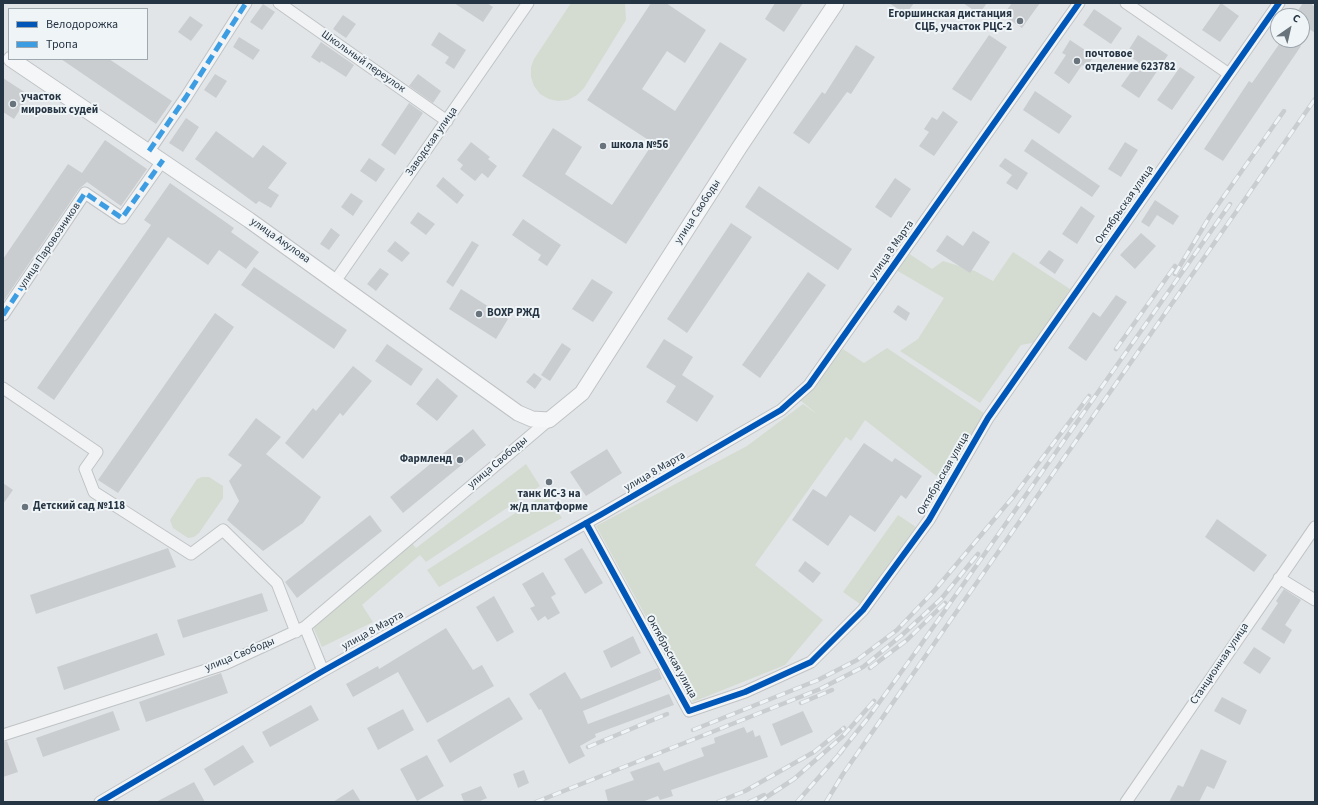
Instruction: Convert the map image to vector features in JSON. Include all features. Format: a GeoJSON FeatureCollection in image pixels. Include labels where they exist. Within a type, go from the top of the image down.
{"type":"FeatureCollection","features":[{"type":"Feature","properties":{"kind":"street"},"geometry":{"type":"LineString","coordinates":[[149,150],[186,97],[246,3]]}},
{"type":"Feature","properties":{"kind":"street","name":"Школьный переулок"},"geometry":{"type":"LineString","coordinates":[[279,3],[447,121]]}},
{"type":"Feature","properties":{"kind":"street","name":"Заводская улица"},"geometry":{"type":"LineString","coordinates":[[336,280],[528,3]]}},
{"type":"Feature","properties":{"kind":"street","name":"улица Свободы"},"geometry":{"type":"LineString","coordinates":[[3,735],[225,664],[300,630],[582,393],[738,148],[836,3]]}},
{"type":"Feature","properties":{"kind":"street","name":"улица 8 Марта"},"geometry":{"type":"LineString","coordinates":[[100,802],[323,671],[586,523],[781,410],[809,385],[1079,3]]}},
{"type":"Feature","properties":{"kind":"street"},"geometry":{"type":"LineString","coordinates":[[1126,3],[1229,74]]}},
{"type":"Feature","properties":{"kind":"street","name":"Октябрьская улица"},"geometry":{"type":"LineString","coordinates":[[586,523],[689,711],[745,692],[811,662],[863,610],[929,520],[988,418],[1280,3]]}},
{"type":"Feature","properties":{"kind":"street","name":"улица Акулова"},"geometry":{"type":"LineString","coordinates":[[13,60],[149,150],[336,280],[518,413],[532,419],[549,420]]}},
{"type":"Feature","properties":{"kind":"street","name":"улица Паровозников"},"geometry":{"type":"LineString","coordinates":[[3,315],[85,193],[122,218],[163,160]]}},
{"type":"Feature","properties":{"kind":"street"},"geometry":{"type":"LineString","coordinates":[[3,388],[97,452],[85,469],[94,492],[190,554],[223,530],[277,582],[300,630],[323,671]]}},
{"type":"Feature","properties":{"kind":"street","name":"Станционная улица"},"geometry":{"type":"LineString","coordinates":[[1126,802],[1315,527]]}},
{"type":"Feature","properties":{"kind":"street"},"geometry":{"type":"LineString","coordinates":[[1279,578],[1315,600]]}},
{"type":"Feature","properties":{"kind":"shaded area"},"geometry":{"type":"Polygon","coordinates":[[[571,3],[625,3],[626,20],[584,88],[577,95],[568,100],[558,101],[549,99],[540,94],[534,86],[531,77],[531,67],[534,59],[571,3]]]}},
{"type":"Feature","properties":{"kind":"shaded area"},"geometry":{"type":"Polygon","coordinates":[[[1013,252],[1070,289],[1037,342],[1021,345],[980,403],[900,351],[918,339],[944,298],[896,270],[908,253],[932,269],[943,261],[975,271],[993,281],[1013,252]]]}},
{"type":"Feature","properties":{"kind":"shaded area"},"geometry":{"type":"Polygon","coordinates":[[[887,348],[984,413],[944,482],[865,420],[851,441],[846,437],[755,565],[823,620],[785,665],[693,702],[596,526],[747,446],[803,404],[817,414],[800,400],[843,349],[864,363],[887,348]]]}},
{"type":"Feature","properties":{"kind":"shaded area"},"geometry":{"type":"Polygon","coordinates":[[[526,464],[540,486],[426,562],[420,555],[362,605],[373,622],[322,647],[313,627],[411,542],[416,548],[526,464]]]}},
{"type":"Feature","properties":{"kind":"shaded area"},"geometry":{"type":"Polygon","coordinates":[[[209,477],[223,486],[223,498],[199,533],[194,537],[188,538],[173,528],[170,520],[197,479],[209,477]]]}},
{"type":"Feature","properties":{"kind":"shaded area"},"geometry":{"type":"Polygon","coordinates":[[[545,494],[562,518],[439,587],[427,570],[545,494]]]}},
{"type":"Feature","properties":{"kind":"shaded area"},"geometry":{"type":"Polygon","coordinates":[[[898,515],[916,527],[860,604],[843,592],[898,515]]]}},
{"type":"Feature","properties":{"kind":"building"},"geometry":{"type":"Polygon","coordinates":[[[454,3],[487,3],[493,7],[483,22],[454,3]]]}},
{"type":"Feature","properties":{"kind":"building"},"geometry":{"type":"Polygon","coordinates":[[[651,3],[666,3],[706,30],[685,63],[667,51],[642,89],[675,111],[720,42],[747,59],[626,244],[522,176],[553,128],[582,147],[565,174],[612,205],[653,143],[587,100],[651,3]]]}},
{"type":"Feature","properties":{"kind":"building"},"geometry":{"type":"Polygon","coordinates":[[[775,3],[803,3],[784,32],[765,19],[775,3]]]}},
{"type":"Feature","properties":{"kind":"building"},"geometry":{"type":"Polygon","coordinates":[[[889,3],[914,3],[906,14],[889,3]]]}},
{"type":"Feature","properties":{"kind":"building"},"geometry":{"type":"Polygon","coordinates":[[[963,3],[987,3],[979,14],[963,3]]]}},
{"type":"Feature","properties":{"kind":"building","name":"Егоршинская дистанция СЦБ, участок РЦС-2"},"geometry":{"type":"Polygon","coordinates":[[[1012,3],[1040,3],[1022,28],[1003,15],[1012,3]]]}},
{"type":"Feature","properties":{"kind":"building"},"geometry":{"type":"Polygon","coordinates":[[[1221,3],[1239,16],[1220,42],[1202,30],[1221,3]]]}},
{"type":"Feature","properties":{"kind":"building"},"geometry":{"type":"Polygon","coordinates":[[[1303,3],[1310,3],[1315,7],[1315,33],[1310,30],[1310,8],[1300,8],[1303,3]]]}},
{"type":"Feature","properties":{"kind":"building"},"geometry":{"type":"Polygon","coordinates":[[[263,4],[275,12],[262,30],[250,22],[263,4]]]}},
{"type":"Feature","properties":{"kind":"building"},"geometry":{"type":"Polygon","coordinates":[[[1094,9],[1122,28],[1111,44],[1083,25],[1094,9]]]}},
{"type":"Feature","properties":{"kind":"building"},"geometry":{"type":"Polygon","coordinates":[[[343,15],[356,24],[346,38],[333,29],[343,15]]]}},
{"type":"Feature","properties":{"kind":"building"},"geometry":{"type":"Polygon","coordinates":[[[190,16],[203,25],[191,41],[178,32],[190,16]]]}},
{"type":"Feature","properties":{"kind":"building"},"geometry":{"type":"Polygon","coordinates":[[[439,32],[466,50],[454,69],[445,63],[449,57],[431,45],[439,32]]]}},
{"type":"Feature","properties":{"kind":"building"},"geometry":{"type":"Polygon","coordinates":[[[989,35],[1007,47],[971,101],[952,89],[989,35]]]}},
{"type":"Feature","properties":{"kind":"building"},"geometry":{"type":"Polygon","coordinates":[[[1138,35],[1168,55],[1139,98],[1121,86],[1138,62],[1126,54],[1138,35]]]}},
{"type":"Feature","properties":{"kind":"building"},"geometry":{"type":"Polygon","coordinates":[[[239,37],[260,50],[253,60],[233,47],[239,37]]]}},
{"type":"Feature","properties":{"kind":"building","name":"почтовое отделение 623782"},"geometry":{"type":"Polygon","coordinates":[[[1070,40],[1094,56],[1086,68],[1082,65],[1069,84],[1054,73],[1066,55],[1062,53],[1070,40]]]}},
{"type":"Feature","properties":{"kind":"building"},"geometry":{"type":"Polygon","coordinates":[[[321,42],[354,65],[346,77],[321,61],[320,63],[311,57],[321,42]]]}},
{"type":"Feature","properties":{"kind":"building"},"geometry":{"type":"Polygon","coordinates":[[[856,45],[875,57],[851,94],[847,92],[809,144],[793,133],[822,92],[825,94],[856,45]]]}},
{"type":"Feature","properties":{"kind":"building"},"geometry":{"type":"Polygon","coordinates":[[[1276,48],[1300,48],[1223,161],[1204,149],[1249,81],[1252,83],[1276,48]]]}},
{"type":"Feature","properties":{"kind":"building"},"geometry":{"type":"Polygon","coordinates":[[[62,60],[110,60],[172,101],[156,124],[62,60]]]}},
{"type":"Feature","properties":{"kind":"building"},"geometry":{"type":"Polygon","coordinates":[[[1180,67],[1195,77],[1172,110],[1157,100],[1180,67]]]}},
{"type":"Feature","properties":{"kind":"building"},"geometry":{"type":"Polygon","coordinates":[[[215,74],[227,81],[216,98],[204,90],[215,74]]]}},
{"type":"Feature","properties":{"kind":"building"},"geometry":{"type":"Polygon","coordinates":[[[418,74],[441,91],[433,103],[409,86],[418,74]]]}},
{"type":"Feature","properties":{"kind":"building","name":"участок мировых судей"},"geometry":{"type":"Polygon","coordinates":[[[3,78],[29,95],[14,119],[3,112],[3,78]]]}},
{"type":"Feature","properties":{"kind":"building"},"geometry":{"type":"Polygon","coordinates":[[[1035,91],[1072,116],[1059,134],[1023,110],[1035,91]]]}},
{"type":"Feature","properties":{"kind":"building"},"geometry":{"type":"Polygon","coordinates":[[[409,103],[423,113],[395,155],[381,145],[409,103]]]}},
{"type":"Feature","properties":{"kind":"building"},"geometry":{"type":"Polygon","coordinates":[[[943,111],[958,122],[934,156],[919,146],[929,132],[924,129],[932,117],[937,120],[943,111]]]}},
{"type":"Feature","properties":{"kind":"building"},"geometry":{"type":"Polygon","coordinates":[[[186,118],[199,127],[183,152],[169,143],[186,118]]]}},
{"type":"Feature","properties":{"kind":"building"},"geometry":{"type":"Polygon","coordinates":[[[216,131],[253,158],[263,145],[287,163],[268,188],[279,195],[271,208],[259,201],[256,204],[195,159],[216,131]]]}},
{"type":"Feature","properties":{"kind":"building"},"geometry":{"type":"Polygon","coordinates":[[[1032,139],[1100,186],[1092,197],[1024,151],[1032,139]]]}},
{"type":"Feature","properties":{"kind":"building"},"geometry":{"type":"Polygon","coordinates":[[[105,140],[147,169],[121,206],[87,182],[79,189],[3,302],[3,259],[68,164],[82,173],[105,140]]]}},
{"type":"Feature","properties":{"kind":"building"},"geometry":{"type":"Polygon","coordinates":[[[471,142],[490,157],[488,159],[497,166],[488,178],[482,173],[475,181],[460,169],[463,165],[457,160],[471,142]]]}},
{"type":"Feature","properties":{"kind":"building"},"geometry":{"type":"Polygon","coordinates":[[[1125,142],[1138,150],[1121,177],[1108,169],[1125,142]]]}},
{"type":"Feature","properties":{"kind":"building"},"geometry":{"type":"Polygon","coordinates":[[[369,158],[385,169],[376,182],[360,171],[369,158]]]}},
{"type":"Feature","properties":{"kind":"building"},"geometry":{"type":"Polygon","coordinates":[[[1005,158],[1028,173],[1017,190],[1006,183],[1012,175],[999,166],[1005,158]]]}},
{"type":"Feature","properties":{"kind":"building"},"geometry":{"type":"Polygon","coordinates":[[[443,177],[464,195],[457,204],[436,186],[443,177]]]}},
{"type":"Feature","properties":{"kind":"building"},"geometry":{"type":"Polygon","coordinates":[[[895,178],[911,189],[891,218],[875,207],[895,178]]]}},
{"type":"Feature","properties":{"kind":"building"},"geometry":{"type":"Polygon","coordinates":[[[170,183],[234,228],[231,232],[259,252],[246,269],[219,250],[208,265],[168,237],[54,400],[37,388],[151,225],[144,220],[170,183]]]}},
{"type":"Feature","properties":{"kind":"building"},"geometry":{"type":"Polygon","coordinates":[[[759,186],[852,249],[838,270],[745,207],[759,186]]]}},
{"type":"Feature","properties":{"kind":"building"},"geometry":{"type":"Polygon","coordinates":[[[351,193],[363,201],[353,216],[341,207],[351,193]]]}},
{"type":"Feature","properties":{"kind":"building"},"geometry":{"type":"Polygon","coordinates":[[[1155,200],[1179,216],[1173,225],[1157,215],[1149,227],[1141,222],[1155,200]]]}},
{"type":"Feature","properties":{"kind":"building"},"geometry":{"type":"Polygon","coordinates":[[[1081,206],[1095,216],[1077,244],[1062,234],[1081,206]]]}},
{"type":"Feature","properties":{"kind":"building"},"geometry":{"type":"Polygon","coordinates":[[[418,212],[435,224],[426,235],[410,223],[418,212]]]}},
{"type":"Feature","properties":{"kind":"building"},"geometry":{"type":"Polygon","coordinates":[[[523,219],[561,245],[547,266],[538,260],[541,255],[512,235],[523,219]]]}},
{"type":"Feature","properties":{"kind":"building"},"geometry":{"type":"Polygon","coordinates":[[[731,223],[752,237],[687,333],[667,319],[731,223]]]}},
{"type":"Feature","properties":{"kind":"building"},"geometry":{"type":"Polygon","coordinates":[[[331,228],[340,235],[329,250],[320,244],[331,228]]]}},
{"type":"Feature","properties":{"kind":"building"},"geometry":{"type":"Polygon","coordinates":[[[973,231],[990,242],[970,273],[936,251],[947,235],[963,246],[973,231]]]}},
{"type":"Feature","properties":{"kind":"building"},"geometry":{"type":"Polygon","coordinates":[[[1141,233],[1156,246],[1135,269],[1120,255],[1141,233]]]}},
{"type":"Feature","properties":{"kind":"building"},"geometry":{"type":"Polygon","coordinates":[[[395,241],[410,253],[402,262],[387,251],[395,241]]]}},
{"type":"Feature","properties":{"kind":"building"},"geometry":{"type":"Polygon","coordinates":[[[472,241],[479,245],[453,287],[446,282],[472,241]]]}},
{"type":"Feature","properties":{"kind":"building"},"geometry":{"type":"Polygon","coordinates":[[[1049,250],[1064,260],[1055,274],[1039,263],[1049,250]]]}},
{"type":"Feature","properties":{"kind":"building"},"geometry":{"type":"Polygon","coordinates":[[[254,267],[347,330],[334,349],[241,285],[254,267]]]}},
{"type":"Feature","properties":{"kind":"building"},"geometry":{"type":"Polygon","coordinates":[[[380,268],[389,274],[376,291],[367,284],[380,268]]]}},
{"type":"Feature","properties":{"kind":"building"},"geometry":{"type":"Polygon","coordinates":[[[808,272],[826,285],[760,378],[742,365],[808,272]]]}},
{"type":"Feature","properties":{"kind":"building"},"geometry":{"type":"Polygon","coordinates":[[[592,279],[613,292],[593,322],[572,309],[592,279]]]}},
{"type":"Feature","properties":{"kind":"building","name":"ВОХР РЖД"},"geometry":{"type":"Polygon","coordinates":[[[461,289],[508,319],[496,339],[449,309],[461,289]]]}},
{"type":"Feature","properties":{"kind":"building"},"geometry":{"type":"Polygon","coordinates":[[[1116,295],[1127,302],[1086,361],[1068,348],[1093,312],[1100,317],[1116,295]]]}},
{"type":"Feature","properties":{"kind":"building"},"geometry":{"type":"Polygon","coordinates":[[[898,305],[910,313],[906,321],[893,312],[898,305]]]}},
{"type":"Feature","properties":{"kind":"building"},"geometry":{"type":"Polygon","coordinates":[[[215,313],[234,327],[118,493],[98,480],[215,313]]]}},
{"type":"Feature","properties":{"kind":"building"},"geometry":{"type":"Polygon","coordinates":[[[664,339],[693,357],[682,375],[714,396],[697,422],[666,402],[676,386],[646,367],[664,339]]]}},
{"type":"Feature","properties":{"kind":"building"},"geometry":{"type":"Polygon","coordinates":[[[562,343],[571,349],[550,381],[541,375],[562,343]]]}},
{"type":"Feature","properties":{"kind":"building"},"geometry":{"type":"Polygon","coordinates":[[[387,344],[423,369],[411,386],[375,361],[387,344]]]}},
{"type":"Feature","properties":{"kind":"building"},"geometry":{"type":"Polygon","coordinates":[[[353,366],[372,381],[343,416],[340,413],[303,459],[285,443],[313,408],[316,411],[353,366]]]}},
{"type":"Feature","properties":{"kind":"building"},"geometry":{"type":"Polygon","coordinates":[[[534,373],[542,379],[535,389],[526,382],[534,373]]]}},
{"type":"Feature","properties":{"kind":"building"},"geometry":{"type":"Polygon","coordinates":[[[437,378],[458,396],[437,421],[416,404],[437,378]]]}},
{"type":"Feature","properties":{"kind":"building"},"geometry":{"type":"Polygon","coordinates":[[[256,418],[281,437],[266,454],[321,497],[303,523],[263,551],[227,520],[239,501],[229,481],[242,465],[228,455],[256,418]]]}},
{"type":"Feature","properties":{"kind":"building"},"geometry":{"type":"Polygon","coordinates":[[[473,429],[486,445],[403,513],[390,497],[473,429]]]}},
{"type":"Feature","properties":{"kind":"building"},"geometry":{"type":"Polygon","coordinates":[[[864,443],[892,462],[895,458],[922,476],[906,499],[901,495],[875,532],[850,515],[828,546],[792,520],[813,489],[826,497],[864,443]]]}},
{"type":"Feature","properties":{"kind":"building"},"geometry":{"type":"Polygon","coordinates":[[[607,449],[622,473],[586,496],[570,472],[607,449]]]}},
{"type":"Feature","properties":{"kind":"building"},"geometry":{"type":"Polygon","coordinates":[[[3,483],[13,490],[3,504],[3,483]]]}},
{"type":"Feature","properties":{"kind":"building"},"geometry":{"type":"Polygon","coordinates":[[[370,515],[382,531],[297,598],[285,582],[370,515]]]}},
{"type":"Feature","properties":{"kind":"building"},"geometry":{"type":"Polygon","coordinates":[[[1217,519],[1267,555],[1254,572],[1205,537],[1217,519]]]}},
{"type":"Feature","properties":{"kind":"building"},"geometry":{"type":"Polygon","coordinates":[[[168,548],[176,567],[36,614],[30,595],[168,548]]]}},
{"type":"Feature","properties":{"kind":"building"},"geometry":{"type":"Polygon","coordinates":[[[582,548],[603,583],[585,594],[564,559],[582,548]]]}},
{"type":"Feature","properties":{"kind":"building"},"geometry":{"type":"Polygon","coordinates":[[[805,561],[821,573],[813,583],[798,571],[805,561]]]}},
{"type":"Feature","properties":{"kind":"building"},"geometry":{"type":"Polygon","coordinates":[[[543,572],[556,594],[551,597],[560,613],[548,620],[545,616],[538,621],[530,608],[535,606],[522,584],[543,572]]]}},
{"type":"Feature","properties":{"kind":"building"},"geometry":{"type":"Polygon","coordinates":[[[1284,589],[1301,600],[1285,625],[1292,630],[1284,644],[1261,629],[1278,603],[1276,601],[1284,589]]]}},
{"type":"Feature","properties":{"kind":"building"},"geometry":{"type":"Polygon","coordinates":[[[262,593],[268,611],[183,638],[177,620],[262,593]]]}},
{"type":"Feature","properties":{"kind":"building"},"geometry":{"type":"Polygon","coordinates":[[[494,596],[514,632],[497,642],[476,607],[494,596]]]}},
{"type":"Feature","properties":{"kind":"building"},"geometry":{"type":"Polygon","coordinates":[[[446,628],[473,670],[482,665],[494,686],[427,723],[398,672],[353,697],[346,684],[378,666],[379,669],[446,628]]]}},
{"type":"Feature","properties":{"kind":"building"},"geometry":{"type":"Polygon","coordinates":[[[157,633],[165,655],[64,690],[57,667],[157,633]]]}},
{"type":"Feature","properties":{"kind":"building"},"geometry":{"type":"Polygon","coordinates":[[[633,636],[641,653],[611,668],[603,651],[633,636]]]}},
{"type":"Feature","properties":{"kind":"building"},"geometry":{"type":"Polygon","coordinates":[[[1254,647],[1271,658],[1260,674],[1243,663],[1254,647]]]}},
{"type":"Feature","properties":{"kind":"building"},"geometry":{"type":"Polygon","coordinates":[[[658,668],[662,679],[583,711],[588,724],[669,694],[674,705],[595,734],[596,737],[580,746],[585,756],[569,764],[541,709],[539,710],[529,694],[565,672],[581,699],[658,668]]]}},
{"type":"Feature","properties":{"kind":"building"},"geometry":{"type":"Polygon","coordinates":[[[221,673],[228,693],[146,722],[139,702],[221,673]]]}},
{"type":"Feature","properties":{"kind":"building"},"geometry":{"type":"Polygon","coordinates":[[[509,697],[523,719],[450,763],[437,740],[509,697]]]}},
{"type":"Feature","properties":{"kind":"building"},"geometry":{"type":"Polygon","coordinates":[[[1222,697],[1247,710],[1240,725],[1214,711],[1222,697]]]}},
{"type":"Feature","properties":{"kind":"building"},"geometry":{"type":"Polygon","coordinates":[[[311,705],[319,720],[270,747],[262,732],[311,705]]]}},
{"type":"Feature","properties":{"kind":"building"},"geometry":{"type":"Polygon","coordinates":[[[403,709],[414,730],[378,750],[367,728],[403,709]]]}},
{"type":"Feature","properties":{"kind":"building"},"geometry":{"type":"Polygon","coordinates":[[[113,711],[120,730],[43,757],[36,738],[113,711]]]}},
{"type":"Feature","properties":{"kind":"building"},"geometry":{"type":"Polygon","coordinates":[[[803,711],[813,732],[781,746],[772,724],[803,711]]]}},
{"type":"Feature","properties":{"kind":"building"},"geometry":{"type":"Polygon","coordinates":[[[744,727],[747,733],[753,730],[755,737],[760,735],[768,757],[671,790],[673,796],[660,800],[658,796],[642,802],[608,802],[605,790],[634,780],[630,772],[659,762],[664,771],[704,756],[701,748],[715,743],[714,738],[744,727]]]}},
{"type":"Feature","properties":{"kind":"building"},"geometry":{"type":"Polygon","coordinates":[[[7,741],[18,772],[3,777],[3,742],[7,741]]]}},
{"type":"Feature","properties":{"kind":"building"},"geometry":{"type":"Polygon","coordinates":[[[243,745],[254,762],[214,786],[204,769],[243,745]]]}},
{"type":"Feature","properties":{"kind":"building"},"geometry":{"type":"Polygon","coordinates":[[[1201,749],[1227,761],[1214,789],[1207,786],[1199,802],[1169,802],[1178,785],[1183,787],[1201,749]]]}},
{"type":"Feature","properties":{"kind":"building"},"geometry":{"type":"Polygon","coordinates":[[[427,755],[444,786],[417,801],[400,769],[427,755]]]}},
{"type":"Feature","properties":{"kind":"building"},"geometry":{"type":"Polygon","coordinates":[[[524,770],[529,783],[518,788],[513,774],[524,770]]]}},
{"type":"Feature","properties":{"kind":"building"},"geometry":{"type":"Polygon","coordinates":[[[194,782],[205,802],[156,802],[194,782]]]}},
{"type":"Feature","properties":{"kind":"building"},"geometry":{"type":"Polygon","coordinates":[[[481,786],[487,798],[478,802],[464,802],[461,794],[481,786]]]}},
{"type":"Feature","properties":{"kind":"building"},"geometry":{"type":"Polygon","coordinates":[[[353,789],[361,802],[333,802],[353,789]]]}},
{"type":"Feature","properties":{"kind":"railway"},"geometry":{"type":"LineString","coordinates":[[826,802],[843,774],[1315,99]]}},
{"type":"Feature","properties":{"kind":"railway"},"geometry":{"type":"LineString","coordinates":[[1175,274],[1210,216],[1284,111]]}},
{"type":"Feature","properties":{"kind":"railway"},"geometry":{"type":"LineString","coordinates":[[839,754],[868,718],[920,646],[1230,204]]}},
{"type":"Feature","properties":{"kind":"railway"},"geometry":{"type":"LineString","coordinates":[[1116,349],[1175,266]]}},
{"type":"Feature","properties":{"kind":"railway"},"geometry":{"type":"LineString","coordinates":[[693,730],[818,680],[857,660],[897,630],[934,591],[1013,497],[1089,396]]}},
{"type":"Feature","properties":{"kind":"railway"},"geometry":{"type":"LineString","coordinates":[[536,802],[820,689],[863,667],[902,635],[941,599],[978,554]]}},
{"type":"Feature","properties":{"kind":"railway"},"geometry":{"type":"LineString","coordinates":[[870,668],[907,640],[945,603]]}},
{"type":"Feature","properties":{"kind":"railway"},"geometry":{"type":"LineString","coordinates":[[801,703],[832,690]]}},
{"type":"Feature","properties":{"kind":"railway"},"geometry":{"type":"LineString","coordinates":[[759,802],[794,779],[843,736],[874,701]]}},
{"type":"Feature","properties":{"kind":"railway"},"geometry":{"type":"LineString","coordinates":[[588,747],[667,714]]}},
{"type":"Feature","properties":{"kind":"railway"},"geometry":{"type":"LineString","coordinates":[[718,802],[745,791],[814,752],[844,728]]}},
{"type":"Feature","properties":{"kind":"railway"},"geometry":{"type":"LineString","coordinates":[[797,802],[842,751]]}},
{"type":"Feature","properties":{"kind":"railway"},"geometry":{"type":"LineString","coordinates":[[749,802],[764,795]]}},
{"type":"Feature","properties":{"kind":"marked path"},"geometry":{"type":"LineString","coordinates":[[149,151],[186,97],[246,3]]}},
{"type":"Feature","properties":{"kind":"marked path"},"geometry":{"type":"LineString","coordinates":[[3,315],[85,193],[122,218],[163,160]]}},
{"type":"Feature","properties":{"kind":"cycle path"},"geometry":{"type":"LineString","coordinates":[[100,802],[323,671],[602,514],[781,410],[809,385],[1079,3]]}},
{"type":"Feature","properties":{"kind":"cycle path"},"geometry":{"type":"LineString","coordinates":[[586,523],[689,711],[745,692],[811,662],[863,610],[929,520],[988,418],[1279,3]]}},
{"type":"Feature","properties":{"kind":"place","name":"Егоршинская дистанция СЦБ, участок РЦС-2"},"geometry":{"type":"Point","coordinates":[1020,21]}},
{"type":"Feature","properties":{"kind":"place","name":"почтовое отделение 623782"},"geometry":{"type":"Point","coordinates":[1077,61]}},
{"type":"Feature","properties":{"kind":"place","name":"участок мировых судей"},"geometry":{"type":"Point","coordinates":[13,104]}},
{"type":"Feature","properties":{"kind":"place","name":"школа №56"},"geometry":{"type":"Point","coordinates":[603,146]}},
{"type":"Feature","properties":{"kind":"place","name":"ВОХР РЖД"},"geometry":{"type":"Point","coordinates":[479,314]}},
{"type":"Feature","properties":{"kind":"place","name":"Фармленд"},"geometry":{"type":"Point","coordinates":[460,460]}},
{"type":"Feature","properties":{"kind":"place","name":"танк ИС-3 на ж/д платформе"},"geometry":{"type":"Point","coordinates":[549,482]}},
{"type":"Feature","properties":{"kind":"place","name":"Детский сад №118"},"geometry":{"type":"Point","coordinates":[25,507]}}]}
